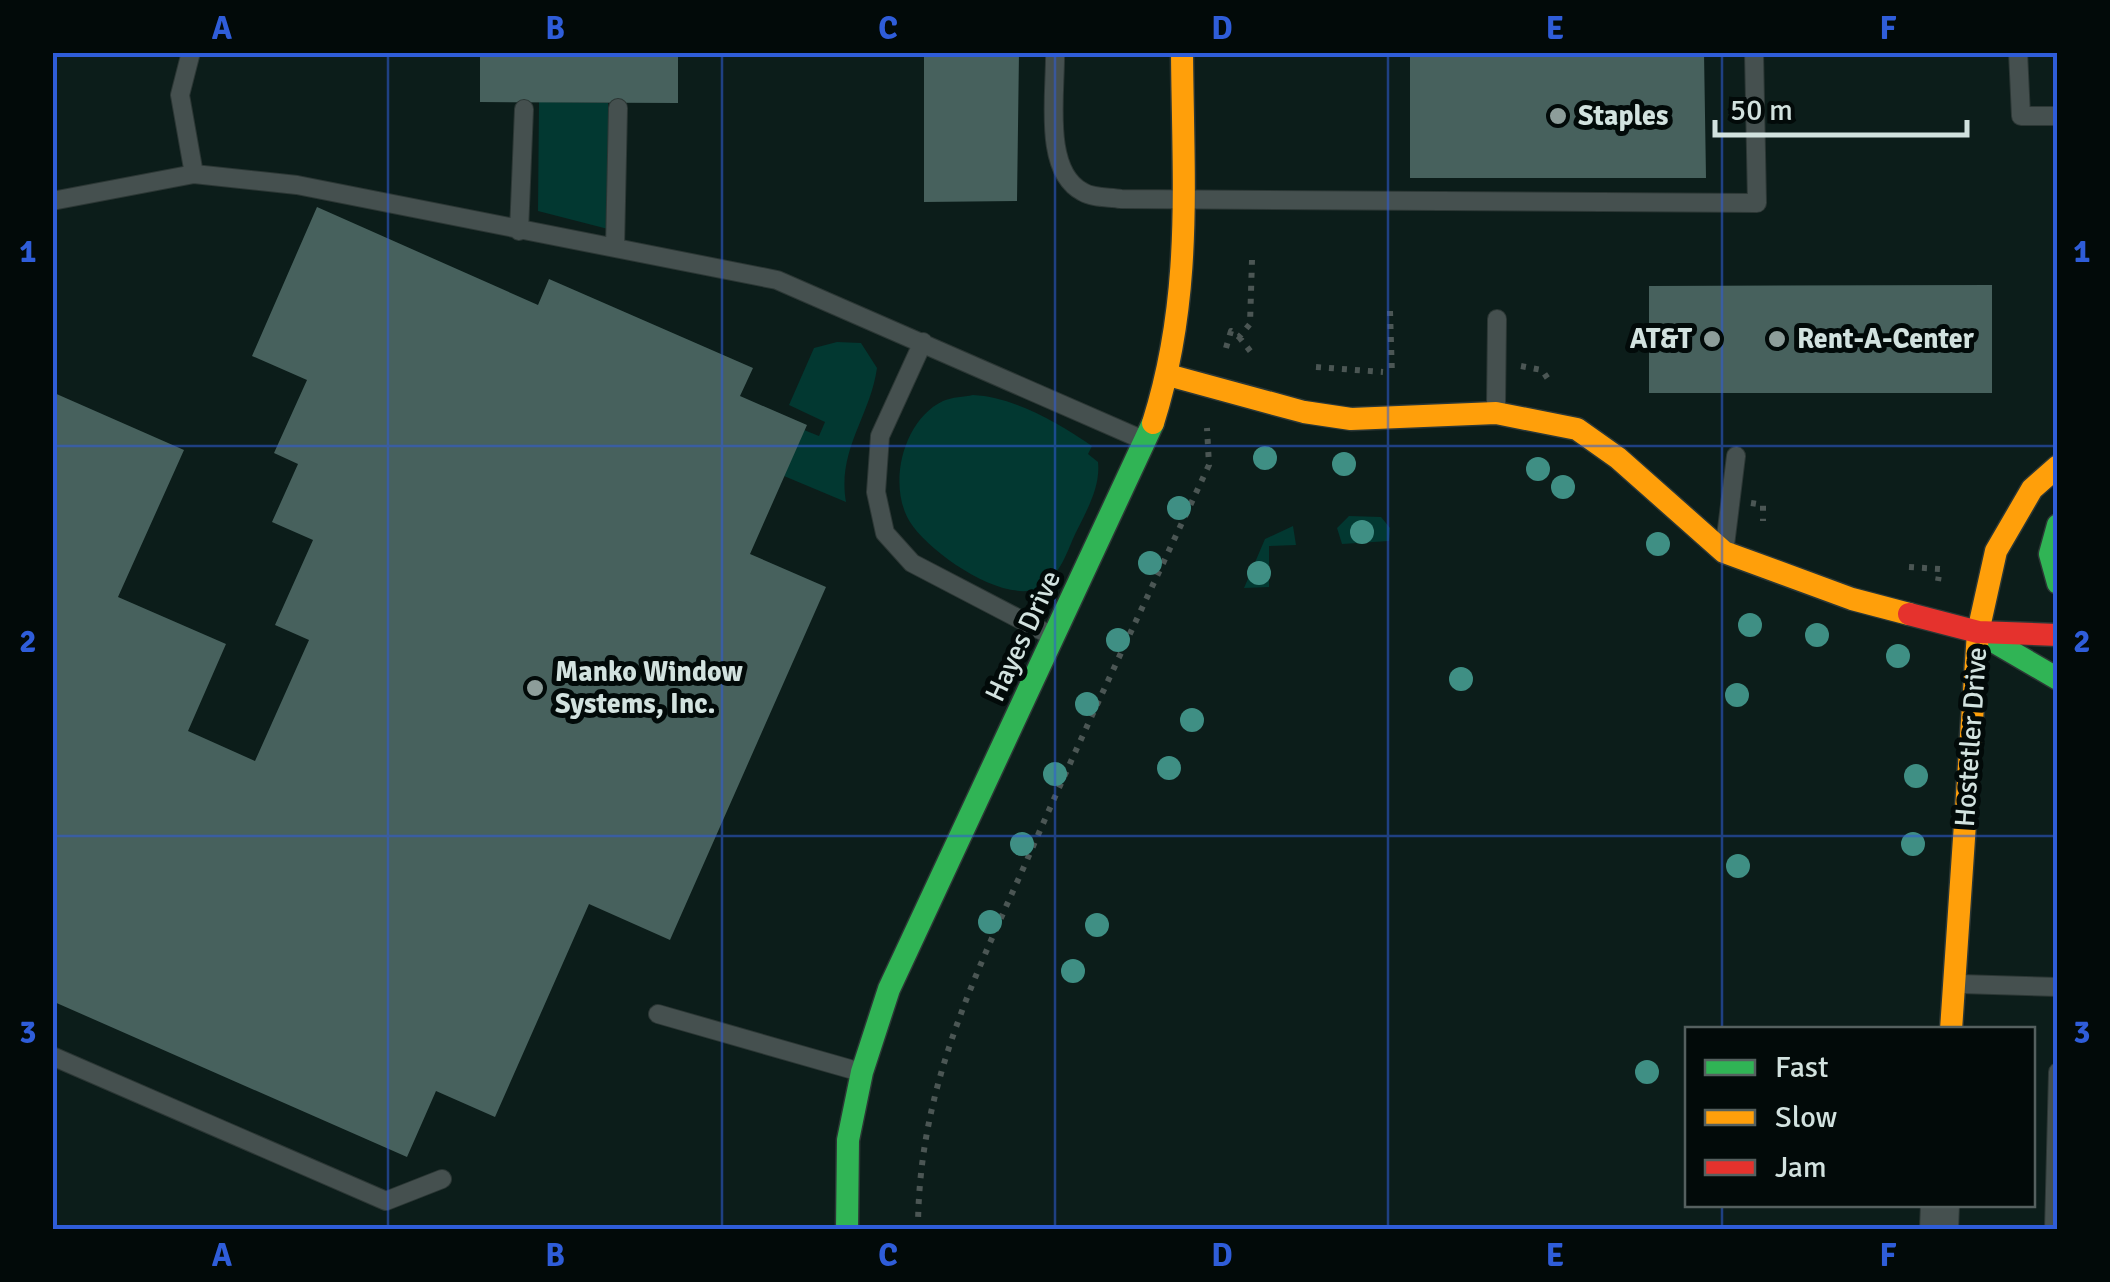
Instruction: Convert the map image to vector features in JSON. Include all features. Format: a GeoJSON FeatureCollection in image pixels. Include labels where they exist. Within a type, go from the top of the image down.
{"type":"FeatureCollection","features":[{"type":"Feature","properties":{"kind":"street","name":"Hayes Drive"},"geometry":{"type":"LineString","coordinates":[[848,1230],[848,1140],[862,1072],[889,989],[1147,442],[1168,374],[1184,281],[1182,52]]}},
{"type":"Feature","properties":{"kind":"street"},"geometry":{"type":"LineString","coordinates":[[1168,374],[1304,412],[1392,418],[1496,413],[1577,429],[1618,458],[1724,552],[1852,600],[1978,632],[2058,635]]}},
{"type":"Feature","properties":{"kind":"street","name":"Hostetler Drive"},"geometry":{"type":"LineString","coordinates":[[1951,1027],[1978,632],[1996,551],[2032,489],[2058,466]]}},
{"type":"Feature","properties":{"kind":"street"},"geometry":{"type":"LineString","coordinates":[[2058,525],[2050,541],[2052,574],[2058,583]]}},
{"type":"Feature","properties":{"kind":"street"},"geometry":{"type":"LineString","coordinates":[[1978,632],[2058,679]]}},
{"type":"Feature","properties":{"kind":"lane"},"geometry":{"type":"LineString","coordinates":[[191,52],[180,95],[194,174]]}},
{"type":"Feature","properties":{"kind":"lane"},"geometry":{"type":"LineString","coordinates":[[1055,52],[1057,155],[1069,182],[1086,194],[1757,203],[1754,52]]}},
{"type":"Feature","properties":{"kind":"lane"},"geometry":{"type":"LineString","coordinates":[[2018,52],[2021,116],[2058,116]]}},
{"type":"Feature","properties":{"kind":"lane"},"geometry":{"type":"LineString","coordinates":[[615,248],[618,108]]}},
{"type":"Feature","properties":{"kind":"lane"},"geometry":{"type":"LineString","coordinates":[[519,231],[524,110]]}},
{"type":"Feature","properties":{"kind":"lane"},"geometry":{"type":"LineString","coordinates":[[52,201],[194,174],[297,185],[776,280],[1147,442]]}},
{"type":"Feature","properties":{"kind":"lane"},"geometry":{"type":"LineString","coordinates":[[1496,413],[1497,319]]}},
{"type":"Feature","properties":{"kind":"lane"},"geometry":{"type":"LineString","coordinates":[[923,342],[880,436],[876,492],[885,534],[912,562],[1055,638]]}},
{"type":"Feature","properties":{"kind":"lane"},"geometry":{"type":"LineString","coordinates":[[1724,552],[1736,456]]}},
{"type":"Feature","properties":{"kind":"lane"},"geometry":{"type":"LineString","coordinates":[[1954,983],[2058,988]]}},
{"type":"Feature","properties":{"kind":"lane"},"geometry":{"type":"LineString","coordinates":[[658,1014],[862,1072]]}},
{"type":"Feature","properties":{"kind":"lane"},"geometry":{"type":"LineString","coordinates":[[52,1056],[386,1201],[442,1179]]}},
{"type":"Feature","properties":{"kind":"lane"},"geometry":{"type":"LineString","coordinates":[[2054,1230],[2058,1072]]}},
{"type":"Feature","properties":{"kind":"path"},"geometry":{"type":"LineString","coordinates":[[918,1230],[926,1148],[947,1042],[1065,772],[1209,465],[1204,440],[1231,331],[1239,337],[1250,324],[1252,260]]}},
{"type":"Feature","properties":{"kind":"path"},"geometry":{"type":"LineString","coordinates":[[1390,312],[1392,418]]}},
{"type":"Feature","properties":{"kind":"green space"},"geometry":{"type":"Polygon","coordinates":[[[539,102],[608,103],[608,229],[538,211],[539,102]]]}},
{"type":"Feature","properties":{"kind":"green space"},"geometry":{"type":"Polygon","coordinates":[[[837,342],[861,343],[877,368],[846,466],[846,502],[784,476],[804,430],[819,436],[825,422],[789,405],[814,348],[837,342]]]}},
{"type":"Feature","properties":{"kind":"green space"},"geometry":{"type":"Polygon","coordinates":[[[973,395],[1020,406],[1050,420],[1092,446],[1088,454],[1098,462],[1094,493],[1060,566],[1043,586],[1028,591],[991,584],[952,562],[920,535],[903,507],[903,455],[918,423],[943,401],[973,395]]]}},
{"type":"Feature","properties":{"kind":"green space"},"geometry":{"type":"Polygon","coordinates":[[[1349,516],[1381,517],[1390,528],[1389,541],[1342,544],[1337,528],[1349,516]]]}},
{"type":"Feature","properties":{"kind":"green space"},"geometry":{"type":"Polygon","coordinates":[[[1293,526],[1296,545],[1269,546],[1269,587],[1244,588],[1265,539],[1293,526]]]}},
{"type":"Feature","properties":{"kind":"building"},"geometry":{"type":"Polygon","coordinates":[[[480,52],[678,52],[678,103],[480,102],[480,52]]]}},
{"type":"Feature","properties":{"kind":"building"},"geometry":{"type":"Polygon","coordinates":[[[924,52],[1019,52],[1017,201],[924,202],[924,52]]]}},
{"type":"Feature","properties":{"kind":"building","name":"Staples"},"geometry":{"type":"Polygon","coordinates":[[[1410,52],[1704,52],[1706,178],[1410,178],[1410,52]]]}},
{"type":"Feature","properties":{"kind":"building","name":"Manko Window Systems, Inc."},"geometry":{"type":"Polygon","coordinates":[[[317,207],[538,305],[549,279],[753,368],[740,396],[807,425],[750,554],[826,587],[670,940],[589,904],[495,1117],[436,1091],[407,1157],[52,1001],[52,392],[184,450],[118,597],[226,644],[188,731],[255,761],[309,640],[275,625],[313,540],[272,522],[298,464],[274,453],[307,380],[252,356],[317,207]]]}},
{"type":"Feature","properties":{"kind":"building"},"geometry":{"type":"Polygon","coordinates":[[[1992,285],[1992,393],[1649,393],[1649,286],[1992,285]]]}},
{"type":"Feature","properties":{"kind":"traffic: fast"},"geometry":{"type":"LineString","coordinates":[[847,1230],[848,1140],[862,1072],[889,989],[1153,423]]}},
{"type":"Feature","properties":{"kind":"traffic: fast"},"geometry":{"type":"LineString","coordinates":[[2058,525],[2050,554],[2058,583]]}},
{"type":"Feature","properties":{"kind":"traffic: fast"},"geometry":{"type":"LineString","coordinates":[[1979,633],[2058,679]]}},
{"type":"Feature","properties":{"kind":"traffic: slow"},"geometry":{"type":"LineString","coordinates":[[1153,423],[1175,330],[1180,284],[1184,193],[1182,52]]}},
{"type":"Feature","properties":{"kind":"traffic: slow"},"geometry":{"type":"LineString","coordinates":[[1168,375],[1304,412],[1351,419],[1496,413],[1577,429],[1618,458],[1724,552],[1852,599],[1909,614]]}},
{"type":"Feature","properties":{"kind":"traffic: slow"},"geometry":{"type":"LineString","coordinates":[[1951,1027],[1978,632],[1996,551],[2032,489],[2058,466]]}},
{"type":"Feature","properties":{"kind":"traffic: jam"},"geometry":{"type":"LineString","coordinates":[[1909,614],[1978,632],[2058,635]]}},
{"type":"Feature","properties":{"kind":"place","name":"Staples"},"geometry":{"type":"Point","coordinates":[1558,116]}},
{"type":"Feature","properties":{"kind":"place","name":"AT&T"},"geometry":{"type":"Point","coordinates":[1712,339]}},
{"type":"Feature","properties":{"kind":"place","name":"Rent-A-Center"},"geometry":{"type":"Point","coordinates":[1777,339]}},
{"type":"Feature","properties":{"kind":"place","name":"Manko Window Systems, Inc."},"geometry":{"type":"Point","coordinates":[535,688]}}]}
